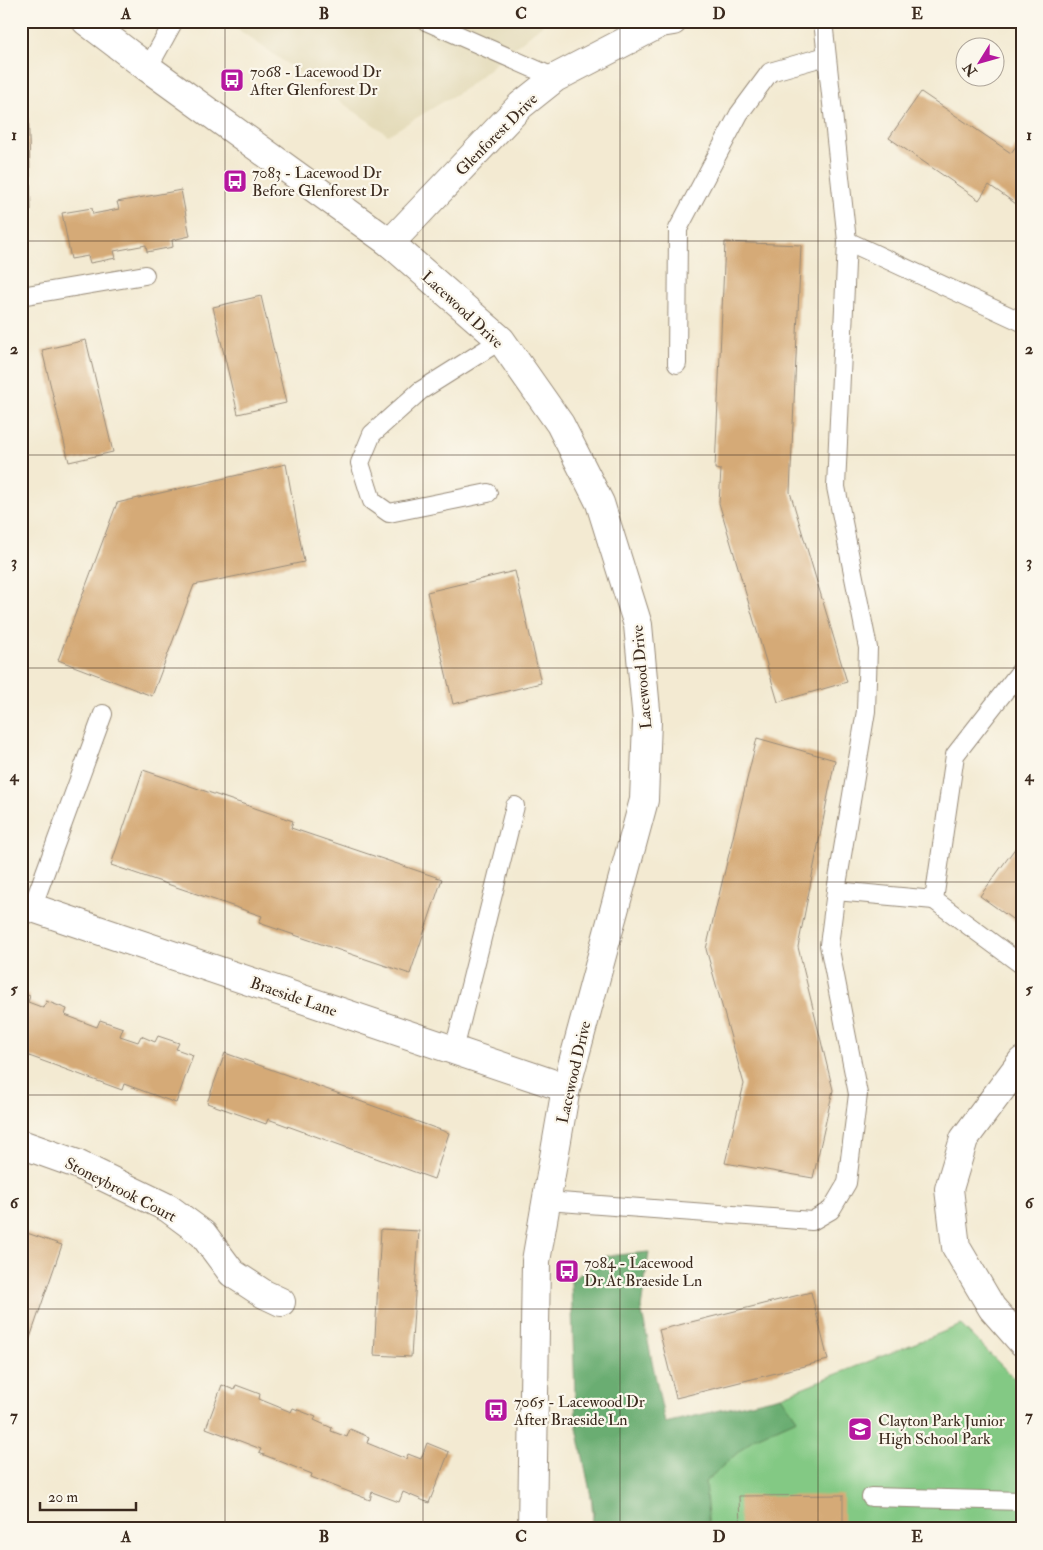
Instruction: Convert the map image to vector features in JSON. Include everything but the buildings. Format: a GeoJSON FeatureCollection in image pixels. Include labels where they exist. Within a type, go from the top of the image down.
{"type":"FeatureCollection","features":[{"type":"Feature","properties":{"kind":"main road","name":"Lacewood Drive"},"geometry":{"type":"LineString","coordinates":[[86,21],[390,243],[501,340],[560,424],[600,503],[638,625],[647,721],[644,800],[566,1088],[536,1261],[532,1529]]}},
{"type":"Feature","properties":{"kind":"main road","name":"Glenforest Drive"},"geometry":{"type":"LineString","coordinates":[[390,243],[521,105],[555,78],[661,23],[673,21]]}},
{"type":"Feature","properties":{"kind":"main road","name":"Braeside Lane"},"geometry":{"type":"LineString","coordinates":[[27,906],[566,1088]]}},
{"type":"Feature","properties":{"kind":"main road"},"geometry":{"type":"LineString","coordinates":[[1022,1061],[964,1140],[949,1189],[956,1247],[992,1308],[1022,1342]]}},
{"type":"Feature","properties":{"kind":"main road","name":"Stoneybrook Court"},"geometry":{"type":"LineString","coordinates":[[21,1144],[77,1164],[168,1208],[202,1234],[232,1273],[264,1294],[281,1302]]}},
{"type":"Feature","properties":{"kind":"lane"},"geometry":{"type":"LineString","coordinates":[[148,68],[174,21]]}},
{"type":"Feature","properties":{"kind":"lane"},"geometry":{"type":"LineString","coordinates":[[426,21],[555,78]]}},
{"type":"Feature","properties":{"kind":"lane"},"geometry":{"type":"LineString","coordinates":[[546,1201],[812,1221],[831,1210],[847,1183],[858,1094],[829,945],[836,891],[866,711],[868,648],[836,487],[847,241],[823,21]]}},
{"type":"Feature","properties":{"kind":"lane"},"geometry":{"type":"LineString","coordinates":[[677,364],[678,229],[739,114],[770,72],[826,56]]}},
{"type":"Feature","properties":{"kind":"lane"},"geometry":{"type":"LineString","coordinates":[[847,241],[1022,322]]}},
{"type":"Feature","properties":{"kind":"lane"},"geometry":{"type":"LineString","coordinates":[[21,296],[146,275]]}},
{"type":"Feature","properties":{"kind":"lane"},"geometry":{"type":"LineString","coordinates":[[488,493],[389,513],[372,502],[360,463],[372,434],[420,391],[501,340]]}},
{"type":"Feature","properties":{"kind":"lane"},"geometry":{"type":"LineString","coordinates":[[934,900],[955,755],[1022,670]]}},
{"type":"Feature","properties":{"kind":"lane"},"geometry":{"type":"LineString","coordinates":[[27,906],[103,714]]}},
{"type":"Feature","properties":{"kind":"lane"},"geometry":{"type":"LineString","coordinates":[[454,1050],[514,806]]}},
{"type":"Feature","properties":{"kind":"lane"},"geometry":{"type":"LineString","coordinates":[[836,891],[934,900],[1022,965]]}},
{"type":"Feature","properties":{"kind":"lane"},"geometry":{"type":"LineString","coordinates":[[871,1497],[1022,1501]]}},
{"type":"Feature","properties":{"kind":"shaded area"},"geometry":{"type":"Polygon","coordinates":[[[226,21],[544,21],[542,25],[466,88],[388,135],[226,21]]]}},
{"type":"Feature","properties":{"kind":"green space"},"geometry":{"type":"Polygon","coordinates":[[[649,1252],[641,1308],[665,1423],[781,1396],[797,1419],[754,1438],[705,1482],[709,1529],[591,1529],[594,1511],[576,1423],[571,1281],[606,1256],[649,1252]]]}},
{"type":"Feature","properties":{"kind":"green space","name":"Clayton Park Junior High School Park"},"geometry":{"type":"Polygon","coordinates":[[[961,1325],[1022,1386],[1022,1529],[594,1529],[589,1472],[961,1325]]]}},
{"type":"Feature","properties":{"kind":"place","name":"7068 - Lacewood Dr After Glenforest Dr"},"geometry":{"type":"Point","coordinates":[232,80]}},
{"type":"Feature","properties":{"kind":"place","name":"7083 - Lacewood Dr Before Glenforest Dr"},"geometry":{"type":"Point","coordinates":[235,181]}},
{"type":"Feature","properties":{"kind":"place","name":"7084 - Lacewood Dr At Braeside Ln"},"geometry":{"type":"Point","coordinates":[567,1271]}},
{"type":"Feature","properties":{"kind":"place","name":"7065 - Lacewood Dr After Braeside Ln"},"geometry":{"type":"Point","coordinates":[496,1410]}},
{"type":"Feature","properties":{"kind":"place","name":"Clayton Park Junior High School Park"},"geometry":{"type":"Point","coordinates":[860,1429]}}]}
